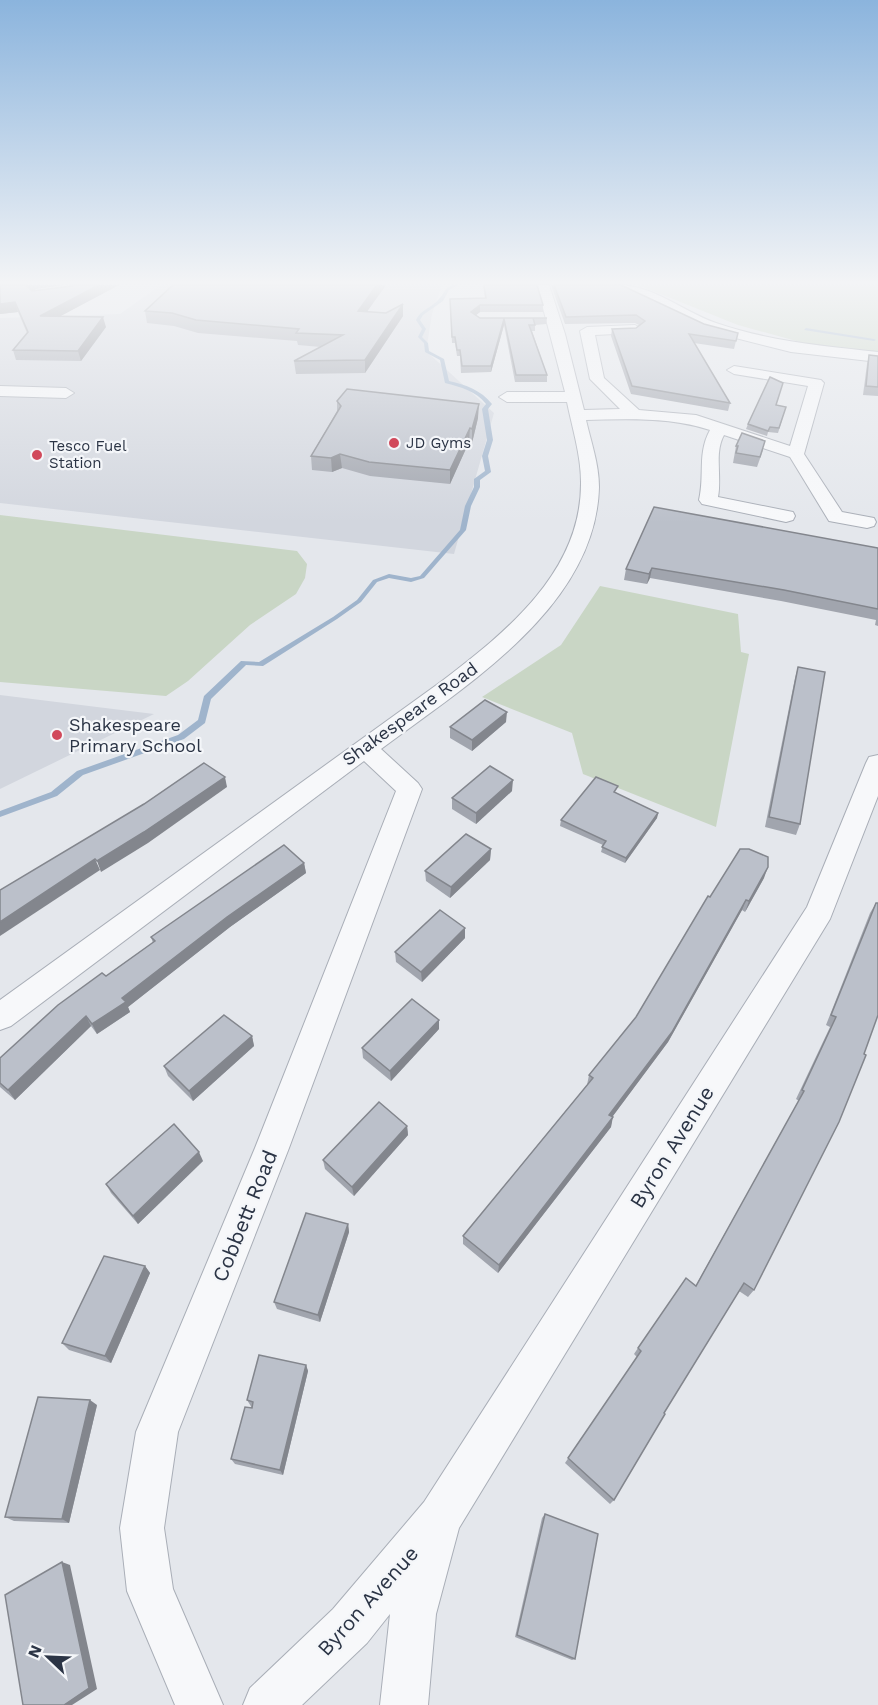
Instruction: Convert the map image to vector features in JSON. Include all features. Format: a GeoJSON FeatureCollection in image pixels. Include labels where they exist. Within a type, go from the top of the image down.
{"type":"FeatureCollection","features":[{"type":"Feature","properties":{"kind":"street","name":"Shakespeare Road"},"geometry":{"type":"LineString","coordinates":[[0,1017],[481,662],[538,610],[572,561],[584,532],[590,488],[589,469],[566,365]]}},
{"type":"Feature","properties":{"kind":"street"},"geometry":{"type":"LineString","coordinates":[[594,365],[597,379],[634,414]]}},
{"type":"Feature","properties":{"kind":"street"},"geometry":{"type":"LineString","coordinates":[[734,370],[816,383],[796,454]]}},
{"type":"Feature","properties":{"kind":"street"},"geometry":{"type":"LineString","coordinates":[[0,391],[66,393]]}},
{"type":"Feature","properties":{"kind":"street"},"geometry":{"type":"LineString","coordinates":[[507,397],[696,420],[720,427],[796,454],[836,517],[867,522]]}},
{"type":"Feature","properties":{"kind":"street"},"geometry":{"type":"LineString","coordinates":[[720,427],[710,445],[711,485],[708,500],[786,516]]}},
{"type":"Feature","properties":{"kind":"street","name":"Cobbett Road"},"geometry":{"type":"LineString","coordinates":[[199,1705],[150,1591],[142,1528],[157,1432],[272,1148],[409,789],[364,748]]}},
{"type":"Feature","properties":{"kind":"street","name":"Byron Avenue"},"geometry":{"type":"LineString","coordinates":[[267,1705],[350,1626],[440,1518],[820,911],[878,763]]}},
{"type":"Feature","properties":{"kind":"street","name":"Byron Avenue"},"geometry":{"type":"LineString","coordinates":[[404,1705],[413,1614],[440,1518]]}},
{"type":"Feature","properties":{"kind":"shaded area"},"geometry":{"type":"Polygon","coordinates":[[[0,365],[441,365],[494,413],[454,554],[0,503],[0,365]]]}},
{"type":"Feature","properties":{"kind":"shaded area","name":"Shakespeare Primary School"},"geometry":{"type":"Polygon","coordinates":[[[0,695],[97,707],[154,714],[0,789],[0,695]]]}},
{"type":"Feature","properties":{"kind":"green space"},"geometry":{"type":"Polygon","coordinates":[[[0,515],[297,551],[307,564],[305,578],[296,594],[250,625],[188,681],[166,696],[0,682],[0,515]]]}},
{"type":"Feature","properties":{"kind":"green space"},"geometry":{"type":"Polygon","coordinates":[[[600,586],[738,614],[741,652],[749,654],[716,827],[583,774],[572,733],[482,697],[561,645],[600,586]]]}},
{"type":"Feature","properties":{"kind":"building"},"geometry":{"type":"Polygon","coordinates":[[[462,365],[491,365],[491,366],[462,365]]]}},
{"type":"Feature","properties":{"kind":"building"},"geometry":{"type":"Polygon","coordinates":[[[514,365],[543,365],[547,375],[516,375],[514,365]]]}},
{"type":"Feature","properties":{"kind":"building"},"geometry":{"type":"Polygon","coordinates":[[[624,365],[707,365],[730,403],[632,386],[624,365]]]}},
{"type":"Feature","properties":{"kind":"building"},"geometry":{"type":"Polygon","coordinates":[[[868,365],[878,365],[878,387],[866,386],[868,365]]]}},
{"type":"Feature","properties":{"kind":"building"},"geometry":{"type":"Polygon","coordinates":[[[770,377],[783,383],[776,405],[786,407],[779,428],[770,427],[768,431],[748,424],[770,377]]]}},
{"type":"Feature","properties":{"kind":"building"},"geometry":{"type":"Polygon","coordinates":[[[347,389],[479,404],[472,429],[470,428],[450,470],[369,462],[340,454],[331,458],[311,456],[341,406],[337,401],[347,389]]]}},
{"type":"Feature","properties":{"kind":"building"},"geometry":{"type":"Polygon","coordinates":[[[742,433],[765,441],[760,457],[736,453],[738,446],[736,446],[742,433]]]}},
{"type":"Feature","properties":{"kind":"building"},"geometry":{"type":"Polygon","coordinates":[[[654,507],[878,548],[878,609],[784,590],[652,568],[649,574],[626,569],[654,507]]]}},
{"type":"Feature","properties":{"kind":"building"},"geometry":{"type":"Polygon","coordinates":[[[798,667],[825,672],[800,824],[769,817],[798,667]]]}},
{"type":"Feature","properties":{"kind":"building"},"geometry":{"type":"Polygon","coordinates":[[[485,700],[507,712],[472,740],[450,727],[485,700]]]}},
{"type":"Feature","properties":{"kind":"building"},"geometry":{"type":"Polygon","coordinates":[[[204,763],[225,777],[144,832],[97,861],[95,859],[0,922],[0,890],[144,804],[204,763]]]}},
{"type":"Feature","properties":{"kind":"building"},"geometry":{"type":"Polygon","coordinates":[[[490,766],[513,780],[476,813],[452,798],[490,766]]]}},
{"type":"Feature","properties":{"kind":"building"},"geometry":{"type":"Polygon","coordinates":[[[596,777],[618,786],[614,792],[658,813],[626,858],[602,847],[606,841],[561,820],[596,777]]]}},
{"type":"Feature","properties":{"kind":"building"},"geometry":{"type":"Polygon","coordinates":[[[466,834],[491,849],[451,887],[425,871],[466,834]]]}},
{"type":"Feature","properties":{"kind":"building"},"geometry":{"type":"Polygon","coordinates":[[[284,845],[304,863],[227,917],[122,998],[126,1002],[92,1024],[86,1016],[8,1090],[0,1083],[0,1058],[58,1005],[102,973],[106,976],[155,941],[151,937],[284,845]]]}},
{"type":"Feature","properties":{"kind":"building"},"geometry":{"type":"Polygon","coordinates":[[[740,849],[749,849],[768,857],[768,867],[749,901],[746,900],[672,1032],[609,1115],[613,1117],[499,1265],[463,1236],[593,1078],[589,1075],[636,1017],[708,896],[710,897],[740,849]]]}},
{"type":"Feature","properties":{"kind":"building"},"geometry":{"type":"Polygon","coordinates":[[[876,903],[878,903],[878,1015],[864,1054],[866,1055],[839,1122],[754,1290],[744,1283],[664,1413],[614,1500],[568,1458],[641,1351],[638,1348],[686,1278],[696,1286],[804,1091],[802,1090],[836,1017],[831,1015],[876,903]]]}},
{"type":"Feature","properties":{"kind":"building"},"geometry":{"type":"Polygon","coordinates":[[[440,910],[465,928],[421,972],[395,952],[440,910]]]}},
{"type":"Feature","properties":{"kind":"building"},"geometry":{"type":"Polygon","coordinates":[[[412,999],[439,1020],[390,1071],[362,1048],[412,999]]]}},
{"type":"Feature","properties":{"kind":"building"},"geometry":{"type":"Polygon","coordinates":[[[224,1015],[252,1036],[189,1091],[164,1066],[224,1015]]]}},
{"type":"Feature","properties":{"kind":"building"},"geometry":{"type":"Polygon","coordinates":[[[379,1102],[407,1126],[352,1187],[323,1160],[379,1102]]]}},
{"type":"Feature","properties":{"kind":"building"},"geometry":{"type":"Polygon","coordinates":[[[174,1124],[199,1152],[133,1216],[106,1184],[174,1124]]]}},
{"type":"Feature","properties":{"kind":"building"},"geometry":{"type":"Polygon","coordinates":[[[306,1213],[348,1224],[318,1315],[274,1302],[306,1213]]]}},
{"type":"Feature","properties":{"kind":"building"},"geometry":{"type":"Polygon","coordinates":[[[104,1256],[145,1266],[105,1356],[62,1343],[104,1256]]]}},
{"type":"Feature","properties":{"kind":"building"},"geometry":{"type":"Polygon","coordinates":[[[259,1355],[306,1365],[280,1470],[231,1459],[245,1407],[252,1408],[253,1402],[247,1400],[259,1355]]]}},
{"type":"Feature","properties":{"kind":"building"},"geometry":{"type":"Polygon","coordinates":[[[38,1397],[90,1400],[62,1519],[5,1517],[38,1397]]]}},
{"type":"Feature","properties":{"kind":"building"},"geometry":{"type":"Polygon","coordinates":[[[545,1514],[598,1534],[575,1659],[517,1635],[545,1514]]]}},
{"type":"Feature","properties":{"kind":"building"},"geometry":{"type":"Polygon","coordinates":[[[62,1562],[89,1688],[64,1705],[23,1705],[5,1595],[62,1562]]]}},
{"type":"Feature","properties":{"kind":"waterway"},"geometry":{"type":"LineString","coordinates":[[0,814],[54,794],[80,773],[181,737],[202,721],[207,698],[244,663],[260,664],[335,618],[359,601],[375,581],[389,576],[411,580],[422,577],[463,530],[468,506],[477,487],[477,479],[488,472],[485,456],[490,440],[485,409],[489,404],[476,392],[447,382],[443,365]]}},
{"type":"Feature","properties":{"kind":"place","name":"JD Gyms"},"geometry":{"type":"Point","coordinates":[394,443]}},
{"type":"Feature","properties":{"kind":"place","name":"Tesco Fuel Station"},"geometry":{"type":"Point","coordinates":[37,455]}},
{"type":"Feature","properties":{"kind":"place","name":"Shakespeare Primary School"},"geometry":{"type":"Point","coordinates":[57,735]}}]}
